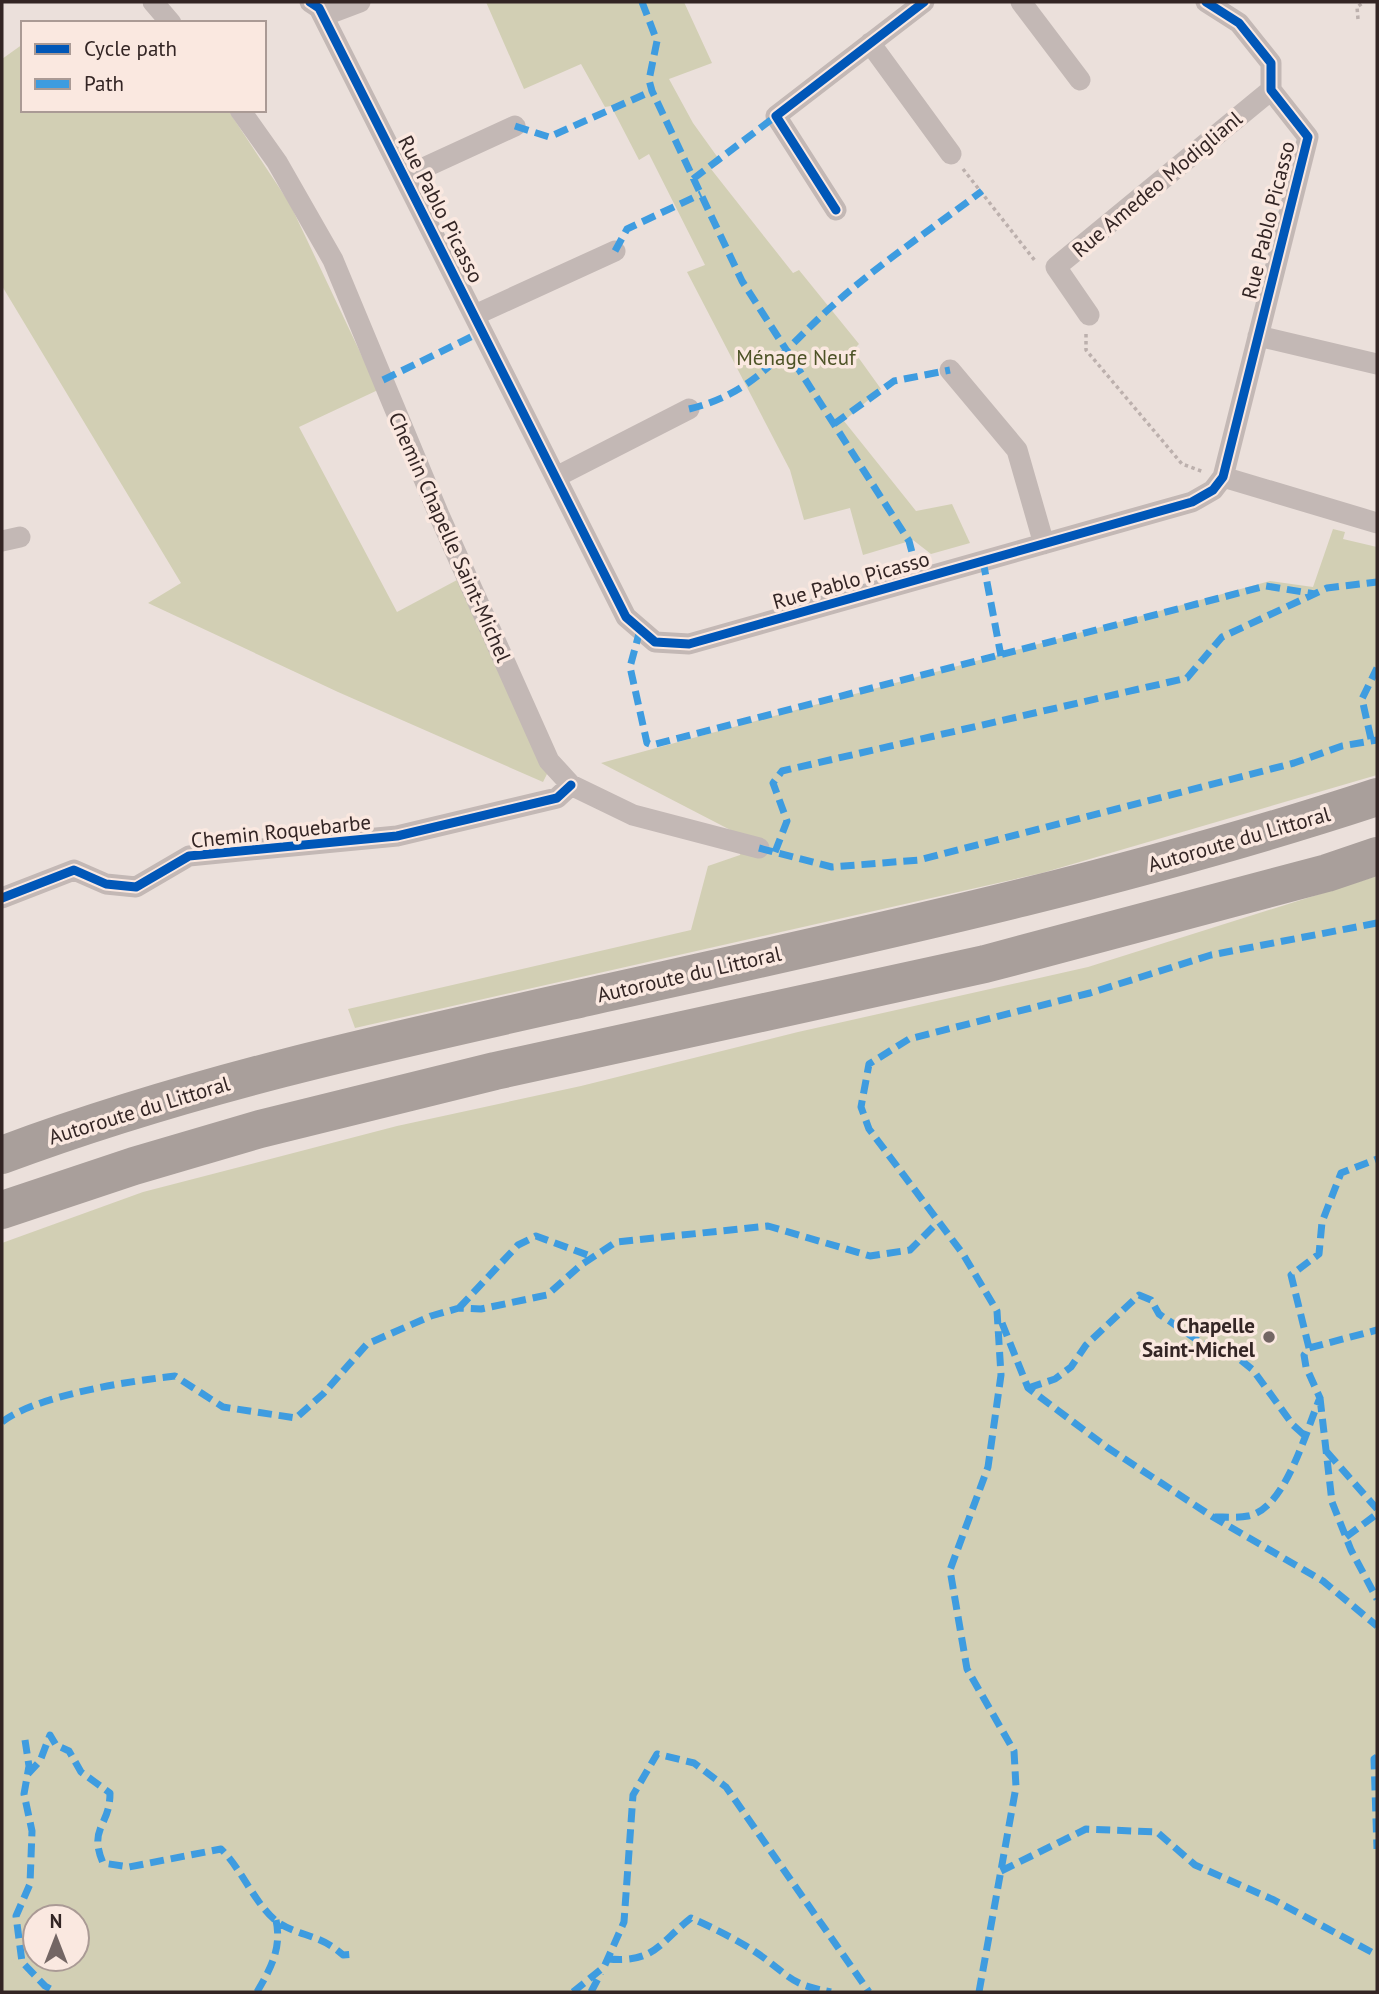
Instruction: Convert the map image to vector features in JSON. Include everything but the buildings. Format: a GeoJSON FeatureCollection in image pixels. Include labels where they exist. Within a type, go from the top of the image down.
{"type":"FeatureCollection","features":[{"type":"Feature","properties":{"kind":"highway","name":"Autoroute du Littoral"},"geometry":{"type":"LineString","coordinates":[[2,1155],[241,1077],[1051,891],[1288,826],[1377,797]]}},
{"type":"Feature","properties":{"kind":"highway"},"geometry":{"type":"LineString","coordinates":[[2,1210],[134,1166],[260,1129],[495,1071],[985,964],[1327,873],[1377,856]]}},
{"type":"Feature","properties":{"kind":"street"},"geometry":{"type":"LineString","coordinates":[[153,2],[169,21]]}},
{"type":"Feature","properties":{"kind":"street"},"geometry":{"type":"LineString","coordinates":[[316,9],[360,2]]}},
{"type":"Feature","properties":{"kind":"street"},"geometry":{"type":"LineString","coordinates":[[836,210],[776,116],[924,2]]}},
{"type":"Feature","properties":{"kind":"street"},"geometry":{"type":"LineString","coordinates":[[1021,2],[1080,80]]}},
{"type":"Feature","properties":{"kind":"street","name":"Rue Pablo Picasso"},"geometry":{"type":"LineString","coordinates":[[316,9],[406,176],[626,617],[656,642],[689,644],[1192,502],[1213,490],[1223,477],[1308,137],[1271,90],[1271,63],[1239,23],[1206,2]]}},
{"type":"Feature","properties":{"kind":"street"},"geometry":{"type":"LineString","coordinates":[[870,43],[951,154]]}},
{"type":"Feature","properties":{"kind":"street","name":"Rue Amedeo Modiglianl"},"geometry":{"type":"LineString","coordinates":[[1089,315],[1056,267],[1271,90]]}},
{"type":"Feature","properties":{"kind":"street","name":"Chemin Chapelle Saint-Michel"},"geometry":{"type":"LineString","coordinates":[[241,112],[276,162],[332,260],[439,515],[549,761],[571,785],[633,815],[759,848]]}},
{"type":"Feature","properties":{"kind":"street"},"geometry":{"type":"LineString","coordinates":[[406,176],[515,126]]}},
{"type":"Feature","properties":{"kind":"street"},"geometry":{"type":"LineString","coordinates":[[475,315],[615,251]]}},
{"type":"Feature","properties":{"kind":"street"},"geometry":{"type":"LineString","coordinates":[[1258,336],[1377,364]]}},
{"type":"Feature","properties":{"kind":"street"},"geometry":{"type":"LineString","coordinates":[[950,370],[1017,450],[1044,544]]}},
{"type":"Feature","properties":{"kind":"street"},"geometry":{"type":"LineString","coordinates":[[556,477],[690,409]]}},
{"type":"Feature","properties":{"kind":"street"},"geometry":{"type":"LineString","coordinates":[[1223,477],[1377,523]]}},
{"type":"Feature","properties":{"kind":"street","name":"Chemin Roquebarbe"},"geometry":{"type":"LineString","coordinates":[[2,898],[74,870],[106,884],[136,887],[189,856],[397,836],[557,798],[571,785]]}},
{"type":"Feature","properties":{"kind":"path"},"geometry":{"type":"LineString","coordinates":[[1358,19],[1357,7],[1364,2]]}},
{"type":"Feature","properties":{"kind":"path"},"geometry":{"type":"LineString","coordinates":[[951,154],[1041,269],[1056,267]]}},
{"type":"Feature","properties":{"kind":"path"},"geometry":{"type":"LineString","coordinates":[[1089,315],[1086,350],[1182,464],[1223,477]]}},
{"type":"Feature","properties":{"kind":"green space","name":"Ménage Neuf"},"geometry":{"type":"Polygon","coordinates":[[[486,2],[684,2],[712,63],[669,79],[693,123],[721,162],[711,169],[793,273],[799,270],[859,344],[853,350],[881,389],[844,421],[916,511],[952,504],[970,543],[931,554],[913,540],[863,555],[850,508],[804,520],[790,470],[687,272],[705,265],[649,154],[639,160],[611,106],[605,107],[581,64],[524,89],[486,2]]]}},
{"type":"Feature","properties":{"kind":"green space"},"geometry":{"type":"Polygon","coordinates":[[[21,45],[21,112],[229,112],[290,204],[378,390],[299,427],[397,612],[457,580],[548,772],[543,782],[338,692],[148,603],[181,583],[2,286],[2,59],[21,45]]]}},
{"type":"Feature","properties":{"kind":"green space"},"geometry":{"type":"Polygon","coordinates":[[[1333,529],[1345,532],[1343,539],[1377,547],[1377,775],[1042,873],[355,1028],[348,1009],[691,930],[708,866],[740,855],[744,837],[601,763],[1270,581],[1313,587],[1333,529]]]}},
{"type":"Feature","properties":{"kind":"green space"},"geometry":{"type":"Polygon","coordinates":[[[1377,876],[1377,1992],[2,1992],[2,1243],[143,1192],[397,1126],[581,1086],[798,1032],[1088,967],[1377,876]]]}},
{"type":"Feature","properties":{"kind":"marked path"},"geometry":{"type":"LineString","coordinates":[[642,2],[657,41],[649,80],[652,91],[742,281],[909,541],[919,579]]}},
{"type":"Feature","properties":{"kind":"marked path"},"geometry":{"type":"LineString","coordinates":[[515,126],[549,137],[652,91]]}},
{"type":"Feature","properties":{"kind":"marked path"},"geometry":{"type":"LineString","coordinates":[[693,179],[776,116]]}},
{"type":"Feature","properties":{"kind":"marked path"},"geometry":{"type":"LineString","coordinates":[[689,409],[733,393],[767,369],[848,292],[982,191]]}},
{"type":"Feature","properties":{"kind":"marked path"},"geometry":{"type":"LineString","coordinates":[[615,251],[627,229],[701,194]]}},
{"type":"Feature","properties":{"kind":"marked path"},"geometry":{"type":"LineString","coordinates":[[383,380],[483,331]]}},
{"type":"Feature","properties":{"kind":"marked path"},"geometry":{"type":"LineString","coordinates":[[834,424],[894,381],[950,370]]}},
{"type":"Feature","properties":{"kind":"marked path"},"geometry":{"type":"LineString","coordinates":[[983,561],[1001,656]]}},
{"type":"Feature","properties":{"kind":"marked path"},"geometry":{"type":"LineString","coordinates":[[775,852],[787,821],[773,783],[782,771],[1187,678],[1222,637],[1327,588],[1377,582]]}},
{"type":"Feature","properties":{"kind":"marked path"},"geometry":{"type":"LineString","coordinates":[[640,630],[630,667],[647,743],[652,745],[1266,586],[1315,594]]}},
{"type":"Feature","properties":{"kind":"marked path"},"geometry":{"type":"LineString","coordinates":[[1371,739],[1362,699],[1377,668]]}},
{"type":"Feature","properties":{"kind":"marked path"},"geometry":{"type":"LineString","coordinates":[[759,848],[832,867],[919,860],[1294,763],[1342,746],[1377,740]]}},
{"type":"Feature","properties":{"kind":"marked path"},"geometry":{"type":"LineString","coordinates":[[979,1992],[1016,1787],[1014,1751],[967,1669],[950,1570],[988,1467],[1001,1375],[997,1311],[963,1254],[869,1129],[861,1107],[869,1064],[909,1039],[1090,993],[1211,955],[1377,923]]}},
{"type":"Feature","properties":{"kind":"marked path"},"geometry":{"type":"LineString","coordinates":[[1309,1348],[1291,1275],[1319,1254],[1322,1222],[1341,1173],[1377,1159]]}},
{"type":"Feature","properties":{"kind":"marked path"},"geometry":{"type":"LineString","coordinates":[[2,1422],[18,1412],[60,1397],[134,1381],[175,1376],[223,1407],[296,1418],[323,1394],[367,1344],[431,1316],[459,1308],[481,1309],[547,1295],[581,1265],[616,1242],[768,1226],[870,1256],[910,1250],[938,1222]]}},
{"type":"Feature","properties":{"kind":"marked path"},"geometry":{"type":"LineString","coordinates":[[459,1308],[518,1245],[536,1236],[593,1257]]}},
{"type":"Feature","properties":{"kind":"marked path"},"geometry":{"type":"LineString","coordinates":[[1028,1388],[1055,1379],[1071,1367],[1086,1345],[1139,1295],[1151,1300],[1159,1314],[1203,1344],[1226,1348],[1253,1370],[1293,1425],[1304,1435]]}},
{"type":"Feature","properties":{"kind":"marked path"},"geometry":{"type":"LineString","coordinates":[[1002,1323],[1028,1388],[1108,1448],[1213,1517],[1323,1581],[1377,1626]]}},
{"type":"Feature","properties":{"kind":"marked path"},"geometry":{"type":"LineString","coordinates":[[1215,1517],[1244,1517],[1261,1510],[1284,1484],[1320,1398],[1306,1367],[1304,1355],[1309,1348],[1377,1330]]}},
{"type":"Feature","properties":{"kind":"marked path"},"geometry":{"type":"LineString","coordinates":[[1320,1398],[1332,1502],[1351,1550],[1377,1599]]}},
{"type":"Feature","properties":{"kind":"marked path"},"geometry":{"type":"LineString","coordinates":[[1327,1452],[1377,1509]]}},
{"type":"Feature","properties":{"kind":"marked path"},"geometry":{"type":"LineString","coordinates":[[1346,1537],[1377,1514]]}},
{"type":"Feature","properties":{"kind":"marked path"},"geometry":{"type":"LineString","coordinates":[[28,1774],[40,1761],[50,1735],[56,1745],[69,1751],[81,1772],[110,1793],[98,1842],[103,1863],[129,1867],[221,1849],[263,1908],[279,1923],[318,1939],[343,1955],[355,1954]]}},
{"type":"Feature","properties":{"kind":"marked path"},"geometry":{"type":"LineString","coordinates":[[25,1740],[29,1766],[24,1794],[32,1831],[30,1884],[16,1916],[22,1962],[45,1986],[56,1992]]}},
{"type":"Feature","properties":{"kind":"marked path"},"geometry":{"type":"LineString","coordinates":[[573,1992],[604,1967],[624,1922],[633,1795],[657,1754],[694,1763],[726,1787],[869,1992]]}},
{"type":"Feature","properties":{"kind":"marked path"},"geometry":{"type":"LineString","coordinates":[[1377,1757],[1374,1759],[1377,1849]]}},
{"type":"Feature","properties":{"kind":"marked path"},"geometry":{"type":"LineString","coordinates":[[1001,1871],[1086,1829],[1157,1832],[1195,1865],[1274,1900],[1377,1955]]}},
{"type":"Feature","properties":{"kind":"marked path"},"geometry":{"type":"LineString","coordinates":[[608,1959],[636,1958],[646,1954],[691,1918],[751,1949],[796,1982],[831,1992]]}},
{"type":"Feature","properties":{"kind":"marked path"},"geometry":{"type":"LineString","coordinates":[[257,1992],[271,1966],[276,1949],[276,1920]]}},
{"type":"Feature","properties":{"kind":"marked path"},"geometry":{"type":"LineString","coordinates":[[591,1992],[601,1973]]}},
{"type":"Feature","properties":{"kind":"cycle path"},"geometry":{"type":"LineString","coordinates":[[310,2],[319,8],[626,617],[655,642],[689,644],[1192,502],[1213,490],[1223,477],[1308,137],[1271,90],[1271,63],[1239,23],[1206,2]]}},
{"type":"Feature","properties":{"kind":"cycle path"},"geometry":{"type":"LineString","coordinates":[[836,210],[776,116],[924,2]]}},
{"type":"Feature","properties":{"kind":"cycle path"},"geometry":{"type":"LineString","coordinates":[[2,898],[74,870],[106,884],[136,887],[189,856],[397,836],[557,798],[571,785]]}},
{"type":"Feature","properties":{"kind":"place","name":"Chapelle Saint-Michel"},"geometry":{"type":"Point","coordinates":[1269,1337]}}]}
